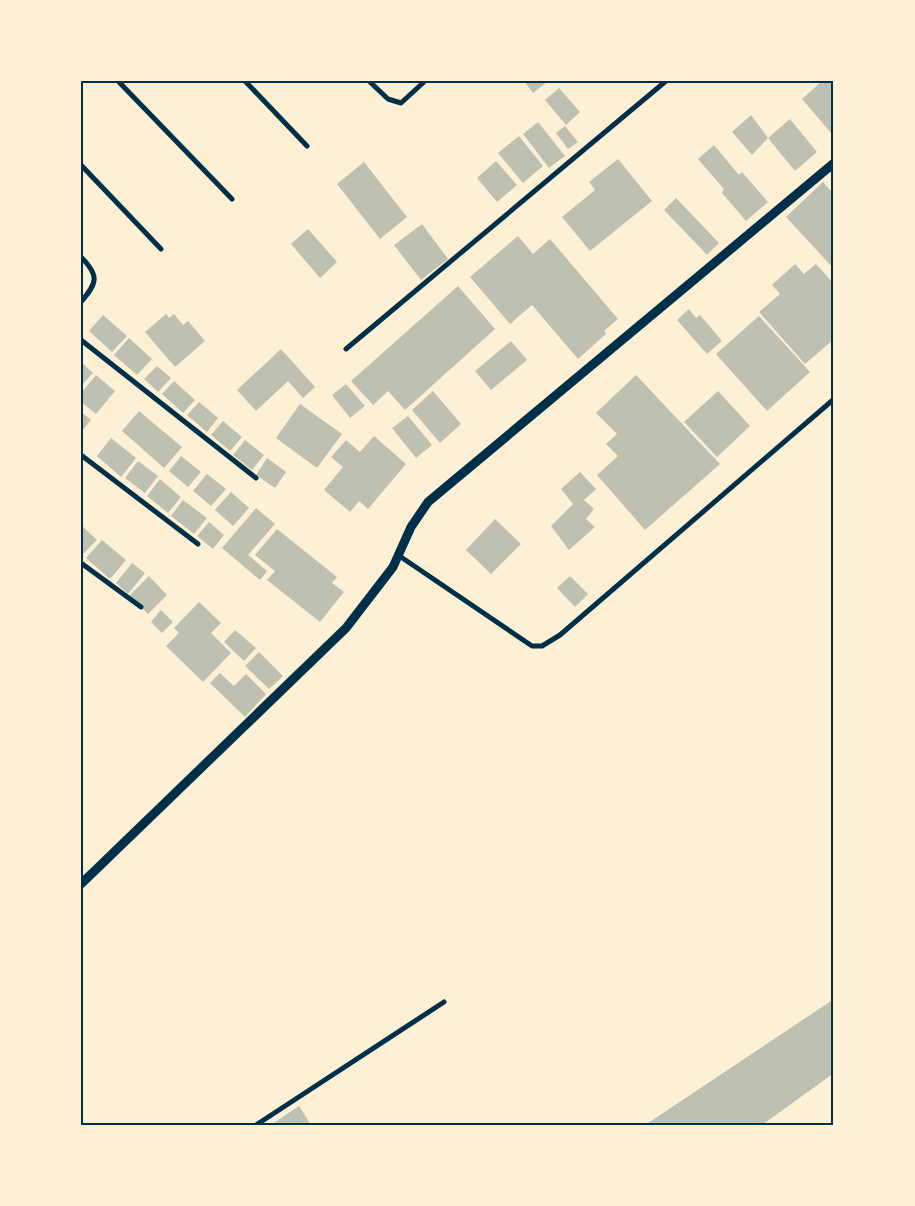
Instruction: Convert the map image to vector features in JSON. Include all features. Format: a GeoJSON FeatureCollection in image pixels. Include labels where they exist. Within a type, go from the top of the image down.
{"type":"FeatureCollection","features":[{"type":"Feature","properties":{"kind":"street"},"geometry":{"type":"LineString","coordinates":[[118,81],[232,199]]}},
{"type":"Feature","properties":{"kind":"street"},"geometry":{"type":"LineString","coordinates":[[245,81],[307,146]]}},
{"type":"Feature","properties":{"kind":"street"},"geometry":{"type":"LineString","coordinates":[[369,81],[388,99],[401,103],[425,81]]}},
{"type":"Feature","properties":{"kind":"street"},"geometry":{"type":"LineString","coordinates":[[346,349],[666,81]]}},
{"type":"Feature","properties":{"kind":"street"},"geometry":{"type":"LineString","coordinates":[[81,884],[346,628],[393,566],[411,527],[428,502],[834,163]]}},
{"type":"Feature","properties":{"kind":"street"},"geometry":{"type":"LineString","coordinates":[[81,165],[161,249]]}},
{"type":"Feature","properties":{"kind":"street"},"geometry":{"type":"LineString","coordinates":[[81,257],[92,268],[94,283],[81,302]]}},
{"type":"Feature","properties":{"kind":"street"},"geometry":{"type":"LineString","coordinates":[[81,340],[256,478]]}},
{"type":"Feature","properties":{"kind":"street"},"geometry":{"type":"LineString","coordinates":[[398,555],[532,646],[542,646],[560,635],[834,399]]}},
{"type":"Feature","properties":{"kind":"street"},"geometry":{"type":"LineString","coordinates":[[81,455],[198,544]]}},
{"type":"Feature","properties":{"kind":"street"},"geometry":{"type":"LineString","coordinates":[[81,563],[140,608]]}},
{"type":"Feature","properties":{"kind":"street"},"geometry":{"type":"LineString","coordinates":[[256,1125],[444,1002]]}},
{"type":"Feature","properties":{"kind":"building"},"geometry":{"type":"Polygon","coordinates":[[[524,81],[548,81],[533,93],[524,81]]]}},
{"type":"Feature","properties":{"kind":"building"},"geometry":{"type":"Polygon","coordinates":[[[822,81],[834,81],[834,130],[831,133],[802,99],[822,81]]]}},
{"type":"Feature","properties":{"kind":"building"},"geometry":{"type":"Polygon","coordinates":[[[559,88],[580,112],[566,125],[545,100],[559,88]]]}},
{"type":"Feature","properties":{"kind":"building"},"geometry":{"type":"Polygon","coordinates":[[[751,115],[768,138],[752,155],[732,132],[751,115]]]}},
{"type":"Feature","properties":{"kind":"building"},"geometry":{"type":"Polygon","coordinates":[[[790,119],[817,152],[795,171],[768,138],[790,119]]]}},
{"type":"Feature","properties":{"kind":"building"},"geometry":{"type":"Polygon","coordinates":[[[538,122],[565,156],[549,168],[523,134],[538,122]]]}},
{"type":"Feature","properties":{"kind":"building"},"geometry":{"type":"Polygon","coordinates":[[[565,126],[578,142],[568,149],[556,133],[565,126]]]}},
{"type":"Feature","properties":{"kind":"building"},"geometry":{"type":"Polygon","coordinates":[[[519,136],[543,166],[523,183],[498,153],[519,136]]]}},
{"type":"Feature","properties":{"kind":"building"},"geometry":{"type":"Polygon","coordinates":[[[714,145],[739,175],[742,172],[768,202],[746,221],[722,193],[724,189],[698,159],[714,145]]]}},
{"type":"Feature","properties":{"kind":"building"},"geometry":{"type":"Polygon","coordinates":[[[618,159],[652,201],[590,251],[562,217],[595,190],[589,182],[618,159]]]}},
{"type":"Feature","properties":{"kind":"building"},"geometry":{"type":"Polygon","coordinates":[[[496,161],[517,185],[497,202],[477,178],[496,161]]]}},
{"type":"Feature","properties":{"kind":"building"},"geometry":{"type":"Polygon","coordinates":[[[364,162],[407,217],[380,239],[337,184],[364,162]]]}},
{"type":"Feature","properties":{"kind":"building"},"geometry":{"type":"Polygon","coordinates":[[[823,182],[834,194],[834,269],[786,217],[823,182]]]}},
{"type":"Feature","properties":{"kind":"building"},"geometry":{"type":"Polygon","coordinates":[[[676,198],[719,243],[707,255],[664,210],[676,198]]]}},
{"type":"Feature","properties":{"kind":"building"},"geometry":{"type":"Polygon","coordinates":[[[422,224],[448,259],[421,280],[394,245],[422,224]]]}},
{"type":"Feature","properties":{"kind":"building"},"geometry":{"type":"Polygon","coordinates":[[[308,229],[337,262],[320,278],[291,244],[308,229]]]}},
{"type":"Feature","properties":{"kind":"building"},"geometry":{"type":"Polygon","coordinates":[[[518,236],[533,254],[550,239],[618,319],[604,331],[606,334],[578,359],[532,305],[510,324],[470,277],[518,236]]]}},
{"type":"Feature","properties":{"kind":"building"},"geometry":{"type":"Polygon","coordinates":[[[795,264],[804,274],[816,264],[834,284],[834,339],[805,364],[759,312],[780,294],[772,285],[795,264]]]}},
{"type":"Feature","properties":{"kind":"building"},"geometry":{"type":"Polygon","coordinates":[[[458,286],[495,329],[405,410],[388,391],[373,405],[351,381],[458,286]]]}},
{"type":"Feature","properties":{"kind":"building"},"geometry":{"type":"Polygon","coordinates":[[[689,309],[696,318],[700,315],[722,341],[707,354],[677,320],[689,309]]]}},
{"type":"Feature","properties":{"kind":"building"},"geometry":{"type":"Polygon","coordinates":[[[166,314],[169,318],[174,314],[183,325],[188,321],[205,341],[175,367],[145,332],[166,314]]]}},
{"type":"Feature","properties":{"kind":"building"},"geometry":{"type":"Polygon","coordinates":[[[103,315],[127,336],[112,352],[89,331],[103,315]]]}},
{"type":"Feature","properties":{"kind":"building"},"geometry":{"type":"Polygon","coordinates":[[[759,316],[810,372],[767,411],[716,354],[759,316]]]}},
{"type":"Feature","properties":{"kind":"building"},"geometry":{"type":"Polygon","coordinates":[[[129,338],[152,359],[137,375],[114,355],[129,338]]]}},
{"type":"Feature","properties":{"kind":"building"},"geometry":{"type":"Polygon","coordinates":[[[511,341],[527,360],[491,390],[475,371],[511,341]]]}},
{"type":"Feature","properties":{"kind":"building"},"geometry":{"type":"Polygon","coordinates":[[[281,349],[315,387],[303,398],[288,381],[256,411],[237,390],[281,349]]]}},
{"type":"Feature","properties":{"kind":"building"},"geometry":{"type":"Polygon","coordinates":[[[81,362],[93,373],[81,386],[81,362]]]}},
{"type":"Feature","properties":{"kind":"building"},"geometry":{"type":"Polygon","coordinates":[[[157,366],[171,378],[158,392],[144,379],[157,366]]]}},
{"type":"Feature","properties":{"kind":"building"},"geometry":{"type":"Polygon","coordinates":[[[96,375],[115,391],[96,414],[81,402],[81,393],[96,375]]]}},
{"type":"Feature","properties":{"kind":"building"},"geometry":{"type":"Polygon","coordinates":[[[636,375],[720,464],[645,530],[597,475],[618,456],[606,444],[617,434],[596,413],[636,375]]]}},
{"type":"Feature","properties":{"kind":"building"},"geometry":{"type":"Polygon","coordinates":[[[174,381],[195,400],[183,413],[162,394],[174,381]]]}},
{"type":"Feature","properties":{"kind":"building"},"geometry":{"type":"Polygon","coordinates":[[[346,384],[365,406],[350,418],[332,395],[346,384]]]}},
{"type":"Feature","properties":{"kind":"building"},"geometry":{"type":"Polygon","coordinates":[[[433,391],[461,424],[440,443],[412,410],[433,391]]]}},
{"type":"Feature","properties":{"kind":"building"},"geometry":{"type":"Polygon","coordinates":[[[718,391],[750,426],[717,457],[684,422],[718,391]]]}},
{"type":"Feature","properties":{"kind":"building"},"geometry":{"type":"Polygon","coordinates":[[[199,402],[218,418],[207,432],[187,415],[199,402]]]}},
{"type":"Feature","properties":{"kind":"building"},"geometry":{"type":"Polygon","coordinates":[[[300,404],[342,434],[317,468],[276,438],[300,404]]]}},
{"type":"Feature","properties":{"kind":"building"},"geometry":{"type":"Polygon","coordinates":[[[139,411],[182,447],[164,468],[122,431],[139,411]]]}},
{"type":"Feature","properties":{"kind":"building"},"geometry":{"type":"Polygon","coordinates":[[[81,412],[91,420],[81,432],[81,412]]]}},
{"type":"Feature","properties":{"kind":"building"},"geometry":{"type":"Polygon","coordinates":[[[408,416],[432,445],[416,458],[392,428],[408,416]]]}},
{"type":"Feature","properties":{"kind":"building"},"geometry":{"type":"Polygon","coordinates":[[[223,421],[242,437],[230,451],[211,435],[223,421]]]}},
{"type":"Feature","properties":{"kind":"building"},"geometry":{"type":"Polygon","coordinates":[[[374,436],[406,464],[368,509],[359,501],[350,512],[324,490],[343,467],[331,457],[346,440],[360,452],[374,436]]]}},
{"type":"Feature","properties":{"kind":"building"},"geometry":{"type":"Polygon","coordinates":[[[111,438],[136,458],[121,477],[97,456],[111,438]]]}},
{"type":"Feature","properties":{"kind":"building"},"geometry":{"type":"Polygon","coordinates":[[[245,440],[264,455],[252,470],[233,455],[245,440]]]}},
{"type":"Feature","properties":{"kind":"building"},"geometry":{"type":"Polygon","coordinates":[[[181,456],[201,472],[188,487],[169,471],[181,456]]]}},
{"type":"Feature","properties":{"kind":"building"},"geometry":{"type":"Polygon","coordinates":[[[267,458],[286,472],[275,488],[256,475],[267,458]]]}},
{"type":"Feature","properties":{"kind":"building"},"geometry":{"type":"Polygon","coordinates":[[[138,461],[158,476],[145,493],[125,478],[138,461]]]}},
{"type":"Feature","properties":{"kind":"building"},"geometry":{"type":"Polygon","coordinates":[[[580,472],[596,489],[584,500],[594,509],[586,519],[595,527],[569,550],[551,526],[573,504],[561,489],[580,472]]]}},
{"type":"Feature","properties":{"kind":"building"},"geometry":{"type":"Polygon","coordinates":[[[207,474],[226,489],[211,506],[193,491],[207,474]]]}},
{"type":"Feature","properties":{"kind":"building"},"geometry":{"type":"Polygon","coordinates":[[[160,479],[181,497],[168,513],[147,496],[160,479]]]}},
{"type":"Feature","properties":{"kind":"building"},"geometry":{"type":"Polygon","coordinates":[[[231,492],[249,508],[233,526],[215,510],[231,492]]]}},
{"type":"Feature","properties":{"kind":"building"},"geometry":{"type":"Polygon","coordinates":[[[183,500],[207,518],[194,534],[171,516],[183,500]]]}},
{"type":"Feature","properties":{"kind":"building"},"geometry":{"type":"Polygon","coordinates":[[[256,508],[275,524],[248,555],[267,571],[260,580],[222,548],[256,508]]]}},
{"type":"Feature","properties":{"kind":"building"},"geometry":{"type":"Polygon","coordinates":[[[495,519],[521,544],[491,574],[466,550],[495,519]]]}},
{"type":"Feature","properties":{"kind":"building"},"geometry":{"type":"Polygon","coordinates":[[[209,522],[224,535],[213,549],[197,536],[209,522]]]}},
{"type":"Feature","properties":{"kind":"building"},"geometry":{"type":"Polygon","coordinates":[[[81,525],[97,540],[81,556],[81,525]]]}},
{"type":"Feature","properties":{"kind":"building"},"geometry":{"type":"Polygon","coordinates":[[[277,529],[337,577],[332,583],[344,592],[320,622],[267,580],[275,571],[255,555],[277,529]]]}},
{"type":"Feature","properties":{"kind":"building"},"geometry":{"type":"Polygon","coordinates":[[[102,540],[126,560],[110,579],[86,558],[102,540]]]}},
{"type":"Feature","properties":{"kind":"building"},"geometry":{"type":"Polygon","coordinates":[[[132,563],[145,573],[128,594],[116,583],[132,563]]]}},
{"type":"Feature","properties":{"kind":"building"},"geometry":{"type":"Polygon","coordinates":[[[149,576],[167,595],[148,614],[130,595],[149,576]]]}},
{"type":"Feature","properties":{"kind":"building"},"geometry":{"type":"Polygon","coordinates":[[[570,576],[588,594],[575,607],[557,588],[570,576]]]}},
{"type":"Feature","properties":{"kind":"building"},"geometry":{"type":"Polygon","coordinates":[[[199,602],[221,623],[211,633],[231,653],[203,682],[166,646],[179,633],[174,628],[199,602]]]}},
{"type":"Feature","properties":{"kind":"building"},"geometry":{"type":"Polygon","coordinates":[[[161,610],[173,622],[162,633],[151,622],[161,610]]]}},
{"type":"Feature","properties":{"kind":"building"},"geometry":{"type":"Polygon","coordinates":[[[235,630],[256,648],[244,661],[224,642],[235,630]]]}},
{"type":"Feature","properties":{"kind":"building"},"geometry":{"type":"Polygon","coordinates":[[[259,652],[283,676],[269,689],[245,666],[259,652]]]}},
{"type":"Feature","properties":{"kind":"building"},"geometry":{"type":"Polygon","coordinates":[[[220,673],[234,686],[246,674],[266,694],[245,717],[210,683],[220,673]]]}},
{"type":"Feature","properties":{"kind":"building"},"geometry":{"type":"Polygon","coordinates":[[[834,999],[834,1073],[762,1125],[645,1125],[834,999]]]}},
{"type":"Feature","properties":{"kind":"building"},"geometry":{"type":"Polygon","coordinates":[[[299,1106],[311,1125],[271,1125],[299,1106]]]}}]}
